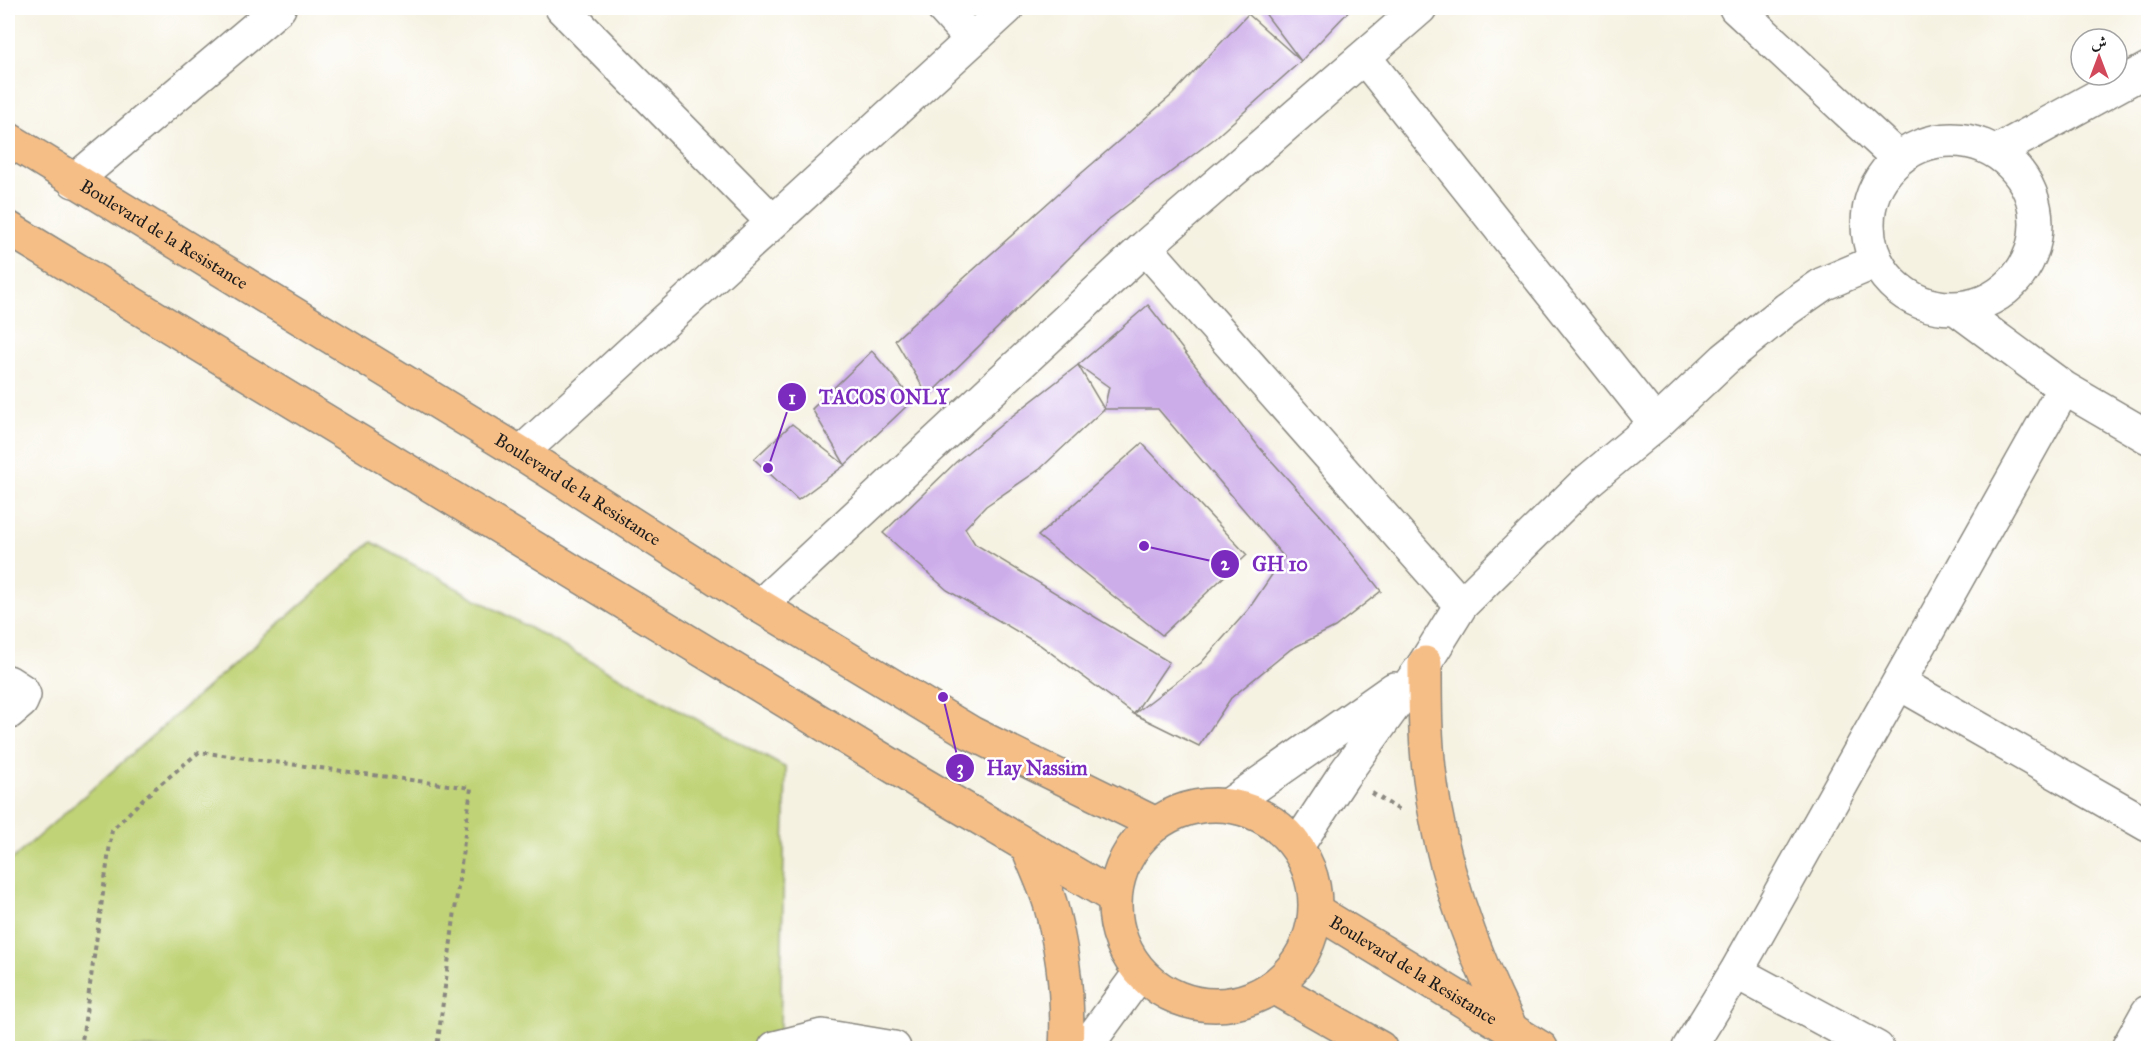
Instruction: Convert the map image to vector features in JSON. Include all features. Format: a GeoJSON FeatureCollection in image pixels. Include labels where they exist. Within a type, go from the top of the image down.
{"type":"FeatureCollection","features":[{"type":"Feature","properties":{"kind":"main road","name":"Boulevard de la Resistance"},"geometry":{"type":"LineString","coordinates":[[8,139],[521,453],[760,606],[971,733],[1156,824]]}},
{"type":"Feature","properties":{"kind":"main road"},"geometry":{"type":"LineString","coordinates":[[8,228],[1114,897]]}},
{"type":"Feature","properties":{"kind":"main road"},"geometry":{"type":"LineString","coordinates":[[1420,669],[1430,778],[1439,834],[1468,934],[1488,983],[1511,1029]]}},
{"type":"Feature","properties":{"kind":"main road"},"geometry":{"type":"LineString","coordinates":[[1203,805],[1229,805],[1255,813],[1278,826],[1297,846],[1312,877],[1316,911],[1310,940],[1296,966],[1273,987],[1247,1000],[1219,1006],[1190,1003],[1163,991],[1140,974],[1125,950],[1116,924],[1114,897],[1121,869],[1135,844],[1156,824],[1179,812],[1203,805]]}},
{"type":"Feature","properties":{"kind":"main road"},"geometry":{"type":"LineString","coordinates":[[1028,847],[1049,902],[1063,960],[1068,1018],[1066,1048]]}},
{"type":"Feature","properties":{"kind":"main road","name":"Boulevard de la Resistance"},"geometry":{"type":"LineString","coordinates":[[1316,911],[1541,1048]]}},
{"type":"Feature","properties":{"kind":"main road"},"geometry":{"type":"LineString","coordinates":[[1273,987],[1380,1048]]}},
{"type":"Feature","properties":{"kind":"street"},"geometry":{"type":"LineString","coordinates":[[74,181],[279,8]]}},
{"type":"Feature","properties":{"kind":"street"},"geometry":{"type":"LineString","coordinates":[[562,8],[773,222]]}},
{"type":"Feature","properties":{"kind":"street"},"geometry":{"type":"LineString","coordinates":[[943,8],[972,40]]}},
{"type":"Feature","properties":{"kind":"street"},"geometry":{"type":"LineString","coordinates":[[521,453],[1008,8]]}},
{"type":"Feature","properties":{"kind":"street"},"geometry":{"type":"LineString","coordinates":[[760,606],[1145,247],[1420,8]]}},
{"type":"Feature","properties":{"kind":"street"},"geometry":{"type":"LineString","coordinates":[[1736,8],[1898,158]]}},
{"type":"Feature","properties":{"kind":"street"},"geometry":{"type":"LineString","coordinates":[[1364,57],[1656,424]]}},
{"type":"Feature","properties":{"kind":"street"},"geometry":{"type":"LineString","coordinates":[[1996,152],[2148,69]]}},
{"type":"Feature","properties":{"kind":"street"},"geometry":{"type":"LineString","coordinates":[[1965,140],[1996,152],[2018,171],[2032,197],[2036,223],[2031,253],[2017,278],[1986,301],[1957,309],[1928,305],[1893,286],[1875,262],[1867,234],[1868,208],[1878,181],[1898,158],[1936,141],[1965,140]]}},
{"type":"Feature","properties":{"kind":"street"},"geometry":{"type":"LineString","coordinates":[[1145,247],[1461,605]]}},
{"type":"Feature","properties":{"kind":"street"},"geometry":{"type":"LineString","coordinates":[[1297,846],[1343,776],[1420,669],[1461,605],[1583,485],[1656,424],[1725,359],[1787,309],[1823,284],[1875,262]]}},
{"type":"Feature","properties":{"kind":"street"},"geometry":{"type":"LineString","coordinates":[[1957,309],[2064,388],[2148,437]]}},
{"type":"Feature","properties":{"kind":"street"},"geometry":{"type":"LineString","coordinates":[[1689,1048],[1736,972],[2064,388]]}},
{"type":"Feature","properties":{"kind":"street"},"geometry":{"type":"LineString","coordinates":[[1229,805],[1420,669]]}},
{"type":"Feature","properties":{"kind":"street"},"geometry":{"type":"LineString","coordinates":[[8,682],[22,691],[24,695],[21,702],[8,712]]}},
{"type":"Feature","properties":{"kind":"street"},"geometry":{"type":"LineString","coordinates":[[1899,683],[2148,825]]}},
{"type":"Feature","properties":{"kind":"street"},"geometry":{"type":"LineString","coordinates":[[1736,972],[1877,1048]]}},
{"type":"Feature","properties":{"kind":"street"},"geometry":{"type":"LineString","coordinates":[[1085,1048],[1140,974]]}},
{"type":"Feature","properties":{"kind":"street"},"geometry":{"type":"LineString","coordinates":[[2128,1048],[2148,1012]]}},
{"type":"Feature","properties":{"kind":"street"},"geometry":{"type":"LineString","coordinates":[[775,1048],[822,1036],[894,1048]]}},
{"type":"Feature","properties":{"kind":"path"},"geometry":{"type":"LineString","coordinates":[[81,1048],[112,830],[146,797],[199,752],[471,788],[437,1048]]}},
{"type":"Feature","properties":{"kind":"path"},"geometry":{"type":"LineString","coordinates":[[1343,776],[1439,834]]}},
{"type":"Feature","properties":{"kind":"green space"},"geometry":{"type":"Polygon","coordinates":[[[372,542],[786,768],[780,1030],[799,1048],[8,1048],[8,863],[372,542]]]}},
{"type":"Feature","properties":{"kind":"building"},"geometry":{"type":"Polygon","coordinates":[[[1261,8],[1352,8],[1301,61],[1261,8]]]}},
{"type":"Feature","properties":{"kind":"building"},"geometry":{"type":"Polygon","coordinates":[[[1248,14],[1301,61],[1214,139],[1108,220],[928,396],[895,340],[1172,95],[1248,14]]]}},
{"type":"Feature","properties":{"kind":"building"},"geometry":{"type":"Polygon","coordinates":[[[1148,305],[1259,447],[1330,526],[1381,591],[1335,627],[1291,649],[1231,698],[1199,746],[1134,714],[1201,663],[1248,610],[1284,557],[1158,409],[1104,409],[1109,387],[1078,365],[1148,305]]]}},
{"type":"Feature","properties":{"kind":"building"},"geometry":{"type":"Polygon","coordinates":[[[872,351],[913,400],[845,465],[812,409],[872,351]]]}},
{"type":"Feature","properties":{"kind":"building"},"geometry":{"type":"Polygon","coordinates":[[[1078,365],[1104,409],[1040,469],[986,506],[965,528],[975,544],[1169,662],[1134,714],[1040,645],[947,590],[883,533],[956,462],[1078,365]]]}},
{"type":"Feature","properties":{"kind":"building"},"geometry":{"type":"Polygon","coordinates":[[[792,424],[845,465],[798,500],[754,459],[792,424]]]}},
{"type":"Feature","properties":{"kind":"building"},"geometry":{"type":"Polygon","coordinates":[[[1142,443],[1247,555],[1162,635],[1038,536],[1142,443]]]}},
{"type":"Feature","properties":{"kind":"place","name":"TACOS ONLY"},"geometry":{"type":"Point","coordinates":[768,468]}},
{"type":"Feature","properties":{"kind":"place","name":"GH 10"},"geometry":{"type":"Point","coordinates":[1144,546]}},
{"type":"Feature","properties":{"kind":"place","name":"Hay Nassim"},"geometry":{"type":"Point","coordinates":[943,697]}}]}
